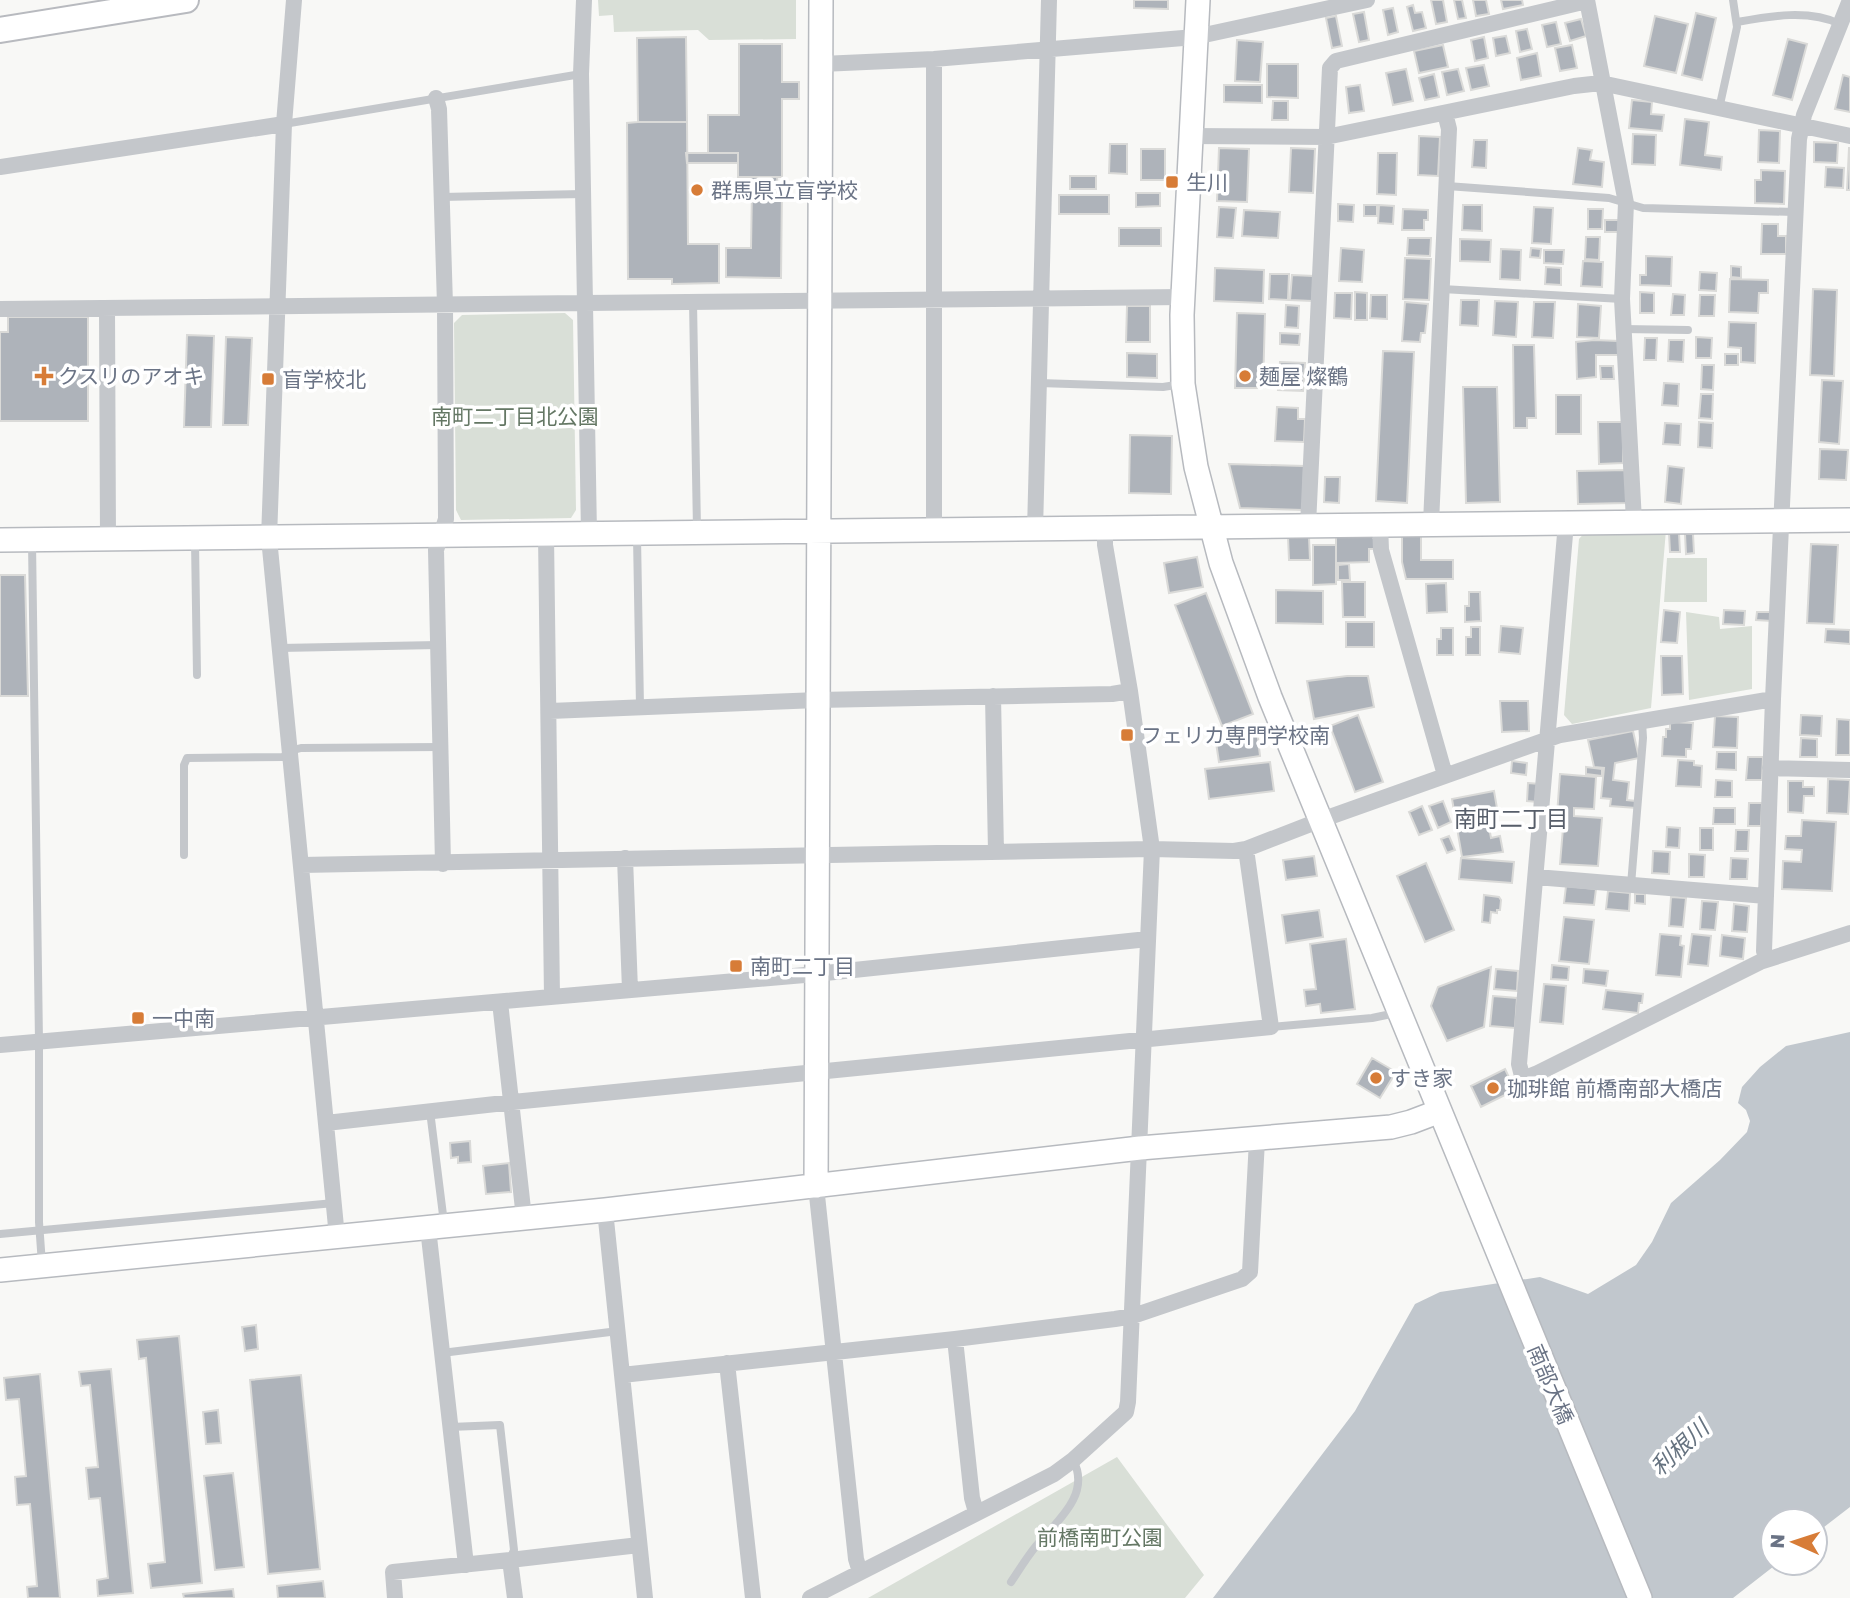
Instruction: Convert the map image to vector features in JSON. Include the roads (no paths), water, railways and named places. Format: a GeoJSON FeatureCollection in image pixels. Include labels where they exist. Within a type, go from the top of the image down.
{"type":"FeatureCollection","features":[{"type":"Feature","properties":{"kind":"main road"},"geometry":{"type":"LineString","coordinates":[[0,30],[186,0]]}},
{"type":"Feature","properties":{"kind":"street"},"geometry":{"type":"LineString","coordinates":[[295,0],[284,124],[269,538],[337,1237]]}},
{"type":"Feature","properties":{"kind":"street"},"geometry":{"type":"LineString","coordinates":[[584,0],[581,74],[589,534]]}},
{"type":"Feature","properties":{"kind":"street"},"geometry":{"type":"LineString","coordinates":[[821,0],[816,1186],[856,1559],[860,1572]]}},
{"type":"Feature","properties":{"kind":"street"},"geometry":{"type":"LineString","coordinates":[[1035,530],[1049,0]]}},
{"type":"Feature","properties":{"kind":"street","name":"南部大橋"},"geometry":{"type":"LineString","coordinates":[[1198,0],[1189,136],[1183,297],[1183,384],[1194,454],[1211,528],[1246,636],[1401,1012],[1462,1169],[1640,1598]]}},
{"type":"Feature","properties":{"kind":"street"},"geometry":{"type":"LineString","coordinates":[[821,64],[934,58],[1195,37],[1367,0]]}},
{"type":"Feature","properties":{"kind":"street"},"geometry":{"type":"LineString","coordinates":[[1308,525],[1330,68],[1336,61],[1587,0],[1626,203],[1622,299],[1634,521]]}},
{"type":"Feature","properties":{"kind":"street"},"geometry":{"type":"LineString","coordinates":[[1768,959],[1764,951],[1770,768],[1794,212],[1801,126],[1850,0]]}},
{"type":"Feature","properties":{"kind":"street"},"geometry":{"type":"LineString","coordinates":[[934,58],[934,531]]}},
{"type":"Feature","properties":{"kind":"street"},"geometry":{"type":"LineString","coordinates":[[1189,136],[1326,137],[1574,86],[1601,83],[1850,136]]}},
{"type":"Feature","properties":{"kind":"street"},"geometry":{"type":"LineString","coordinates":[[436,98],[439,109],[445,304],[446,519],[436,550],[443,864]]}},
{"type":"Feature","properties":{"kind":"street"},"geometry":{"type":"LineString","coordinates":[[1431,523],[1447,186],[1449,129],[1446,113]]}},
{"type":"Feature","properties":{"kind":"street"},"geometry":{"type":"LineString","coordinates":[[0,167],[284,124]]}},
{"type":"Feature","properties":{"kind":"street"},"geometry":{"type":"LineString","coordinates":[[0,309],[1183,297]]}},
{"type":"Feature","properties":{"kind":"street"},"geometry":{"type":"LineString","coordinates":[[107,308],[108,540]]}},
{"type":"Feature","properties":{"kind":"street"},"geometry":{"type":"LineString","coordinates":[[0,540],[1850,520]]}},
{"type":"Feature","properties":{"kind":"street"},"geometry":{"type":"LineString","coordinates":[[1566,523],[1520,1073],[1524,1077],[1538,1073],[1768,959],[1850,933]]}},
{"type":"Feature","properties":{"kind":"street"},"geometry":{"type":"LineString","coordinates":[[1380,524],[1381,550],[1446,775]]}},
{"type":"Feature","properties":{"kind":"street"},"geometry":{"type":"LineString","coordinates":[[810,1598],[1054,1474],[1126,1412],[1133,1316],[1152,849],[1130,691],[1105,545],[1105,529]]}},
{"type":"Feature","properties":{"kind":"street"},"geometry":{"type":"LineString","coordinates":[[546,535],[552,997]]}},
{"type":"Feature","properties":{"kind":"street"},"geometry":{"type":"LineString","coordinates":[[550,711],[818,700],[1112,694],[1130,691]]}},
{"type":"Feature","properties":{"kind":"street"},"geometry":{"type":"LineString","coordinates":[[993,696],[996,852]]}},
{"type":"Feature","properties":{"kind":"street"},"geometry":{"type":"LineString","coordinates":[[301,865],[1152,849],[1234,851],[1548,738],[1773,699]]}},
{"type":"Feature","properties":{"kind":"street"},"geometry":{"type":"LineString","coordinates":[[1770,768],[1850,770]]}},
{"type":"Feature","properties":{"kind":"street"},"geometry":{"type":"LineString","coordinates":[[326,1123],[1270,1027],[1245,849]]}},
{"type":"Feature","properties":{"kind":"street"},"geometry":{"type":"LineString","coordinates":[[625,858],[629,990]]}},
{"type":"Feature","properties":{"kind":"street"},"geometry":{"type":"LineString","coordinates":[[1536,877],[1766,896]]}},
{"type":"Feature","properties":{"kind":"street"},"geometry":{"type":"LineString","coordinates":[[0,1045],[816,974],[1148,939]]}},
{"type":"Feature","properties":{"kind":"street"},"geometry":{"type":"LineString","coordinates":[[500,1002],[524,1218]]}},
{"type":"Feature","properties":{"kind":"street"},"geometry":{"type":"LineString","coordinates":[[0,1270],[605,1210],[1140,1148],[1257,1140],[1391,1126],[1440,1111]]}},
{"type":"Feature","properties":{"kind":"street"},"geometry":{"type":"LineString","coordinates":[[622,1375],[955,1339],[1133,1316],[1248,1276],[1257,1140]]}},
{"type":"Feature","properties":{"kind":"street"},"geometry":{"type":"LineString","coordinates":[[605,1210],[645,1598]]}},
{"type":"Feature","properties":{"kind":"street"},"geometry":{"type":"LineString","coordinates":[[436,1227],[442,1353],[466,1565]]}},
{"type":"Feature","properties":{"kind":"street"},"geometry":{"type":"LineString","coordinates":[[955,1339],[972,1498],[976,1512]]}},
{"type":"Feature","properties":{"kind":"street"},"geometry":{"type":"LineString","coordinates":[[727,1363],[753,1598]]}},
{"type":"Feature","properties":{"kind":"street"},"geometry":{"type":"LineString","coordinates":[[395,1598],[393,1572],[639,1545]]}},
{"type":"Feature","properties":{"kind":"street"},"geometry":{"type":"LineString","coordinates":[[510,1560],[515,1598]]}},
{"type":"Feature","properties":{"kind":"lane"},"geometry":{"type":"LineString","coordinates":[[1719,108],[1737,22],[1733,0]]}},
{"type":"Feature","properties":{"kind":"lane"},"geometry":{"type":"LineString","coordinates":[[1737,22],[1778,15],[1826,18],[1840,24]]}},
{"type":"Feature","properties":{"kind":"lane"},"geometry":{"type":"LineString","coordinates":[[284,124],[581,74]]}},
{"type":"Feature","properties":{"kind":"lane"},"geometry":{"type":"LineString","coordinates":[[1447,186],[1609,198],[1643,208],[1794,212]]}},
{"type":"Feature","properties":{"kind":"lane"},"geometry":{"type":"LineString","coordinates":[[442,197],[583,194]]}},
{"type":"Feature","properties":{"kind":"lane"},"geometry":{"type":"LineString","coordinates":[[1442,289],[1622,299]]}},
{"type":"Feature","properties":{"kind":"lane"},"geometry":{"type":"LineString","coordinates":[[693,302],[697,533]]}},
{"type":"Feature","properties":{"kind":"lane"},"geometry":{"type":"LineString","coordinates":[[1623,329],[1688,330]]}},
{"type":"Feature","properties":{"kind":"lane"},"geometry":{"type":"LineString","coordinates":[[1039,383],[1163,387],[1183,384]]}},
{"type":"Feature","properties":{"kind":"lane"},"geometry":{"type":"LineString","coordinates":[[637,534],[640,707]]}},
{"type":"Feature","properties":{"kind":"lane"},"geometry":{"type":"LineString","coordinates":[[195,538],[197,675]]}},
{"type":"Feature","properties":{"kind":"lane"},"geometry":{"type":"LineString","coordinates":[[32,540],[42,1266]]}},
{"type":"Feature","properties":{"kind":"lane"},"geometry":{"type":"LineString","coordinates":[[280,648],[439,645]]}},
{"type":"Feature","properties":{"kind":"lane"},"geometry":{"type":"LineString","coordinates":[[1631,885],[1642,722]]}},
{"type":"Feature","properties":{"kind":"lane"},"geometry":{"type":"LineString","coordinates":[[184,855],[184,765],[187,758],[283,757],[290,751],[302,748],[440,747]]}},
{"type":"Feature","properties":{"kind":"lane"},"geometry":{"type":"LineString","coordinates":[[1270,1027],[1372,1018],[1401,1012]]}},
{"type":"Feature","properties":{"kind":"lane"},"geometry":{"type":"LineString","coordinates":[[430,1111],[436,1227]]}},
{"type":"Feature","properties":{"kind":"lane"},"geometry":{"type":"LineString","coordinates":[[0,1234],[334,1203]]}},
{"type":"Feature","properties":{"kind":"lane"},"geometry":{"type":"LineString","coordinates":[[442,1353],[618,1331]]}},
{"type":"Feature","properties":{"kind":"lane"},"geometry":{"type":"LineString","coordinates":[[450,1427],[500,1425],[514,1550],[510,1560]]}},
{"type":"Feature","properties":{"kind":"lane"},"geometry":{"type":"LineString","coordinates":[[1011,1582],[1036,1546],[1070,1508],[1077,1486],[1073,1460]]}},
{"type":"Feature","properties":{"kind":"water","name":"利根川"},"geometry":{"type":"Polygon","coordinates":[[[1850,1032],[1850,1507],[1829,1523],[1829,1507],[1759,1507],[1760,1577],[1733,1598],[1213,1598],[1355,1411],[1415,1304],[1440,1292],[1540,1277],[1588,1294],[1636,1265],[1652,1242],[1671,1203],[1747,1132],[1750,1121],[1746,1110],[1738,1103],[1742,1087],[1760,1067],[1786,1046],[1850,1032]]]}},
{"type":"Feature","properties":{"kind":"place","name":"生川"},"geometry":{"type":"Point","coordinates":[1172,182]}},
{"type":"Feature","properties":{"kind":"place","name":"群馬県立盲学校"},"geometry":{"type":"Point","coordinates":[697,190]}},
{"type":"Feature","properties":{"kind":"place","name":"クスリのアオキ"},"geometry":{"type":"Point","coordinates":[44,376]}},
{"type":"Feature","properties":{"kind":"place","name":"麺屋 燦鶴"},"geometry":{"type":"Point","coordinates":[1245,376]}},
{"type":"Feature","properties":{"kind":"place","name":"盲学校北"},"geometry":{"type":"Point","coordinates":[268,379]}},
{"type":"Feature","properties":{"kind":"place","name":"フェリカ専門学校南"},"geometry":{"type":"Point","coordinates":[1127,735]}},
{"type":"Feature","properties":{"kind":"place","name":"南町二丁目"},"geometry":{"type":"Point","coordinates":[736,966]}},
{"type":"Feature","properties":{"kind":"place","name":"一中南"},"geometry":{"type":"Point","coordinates":[138,1018]}},
{"type":"Feature","properties":{"kind":"place","name":"すき家"},"geometry":{"type":"Point","coordinates":[1376,1078]}},
{"type":"Feature","properties":{"kind":"place","name":"珈琲館 前橋南部大橋店"},"geometry":{"type":"Point","coordinates":[1493,1088]}},
{"type":"Feature","properties":{"kind":"district","name":"南町二丁目"},"geometry":{"type":"Point","coordinates":[1511,818]}},
{"type":"Feature","properties":{"kind":"park label","name":"南町二丁目北公園"},"geometry":{"type":"Point","coordinates":[515,416]}},
{"type":"Feature","properties":{"kind":"park label","name":"前橋南町公園"},"geometry":{"type":"Point","coordinates":[1100,1537]}}]}
